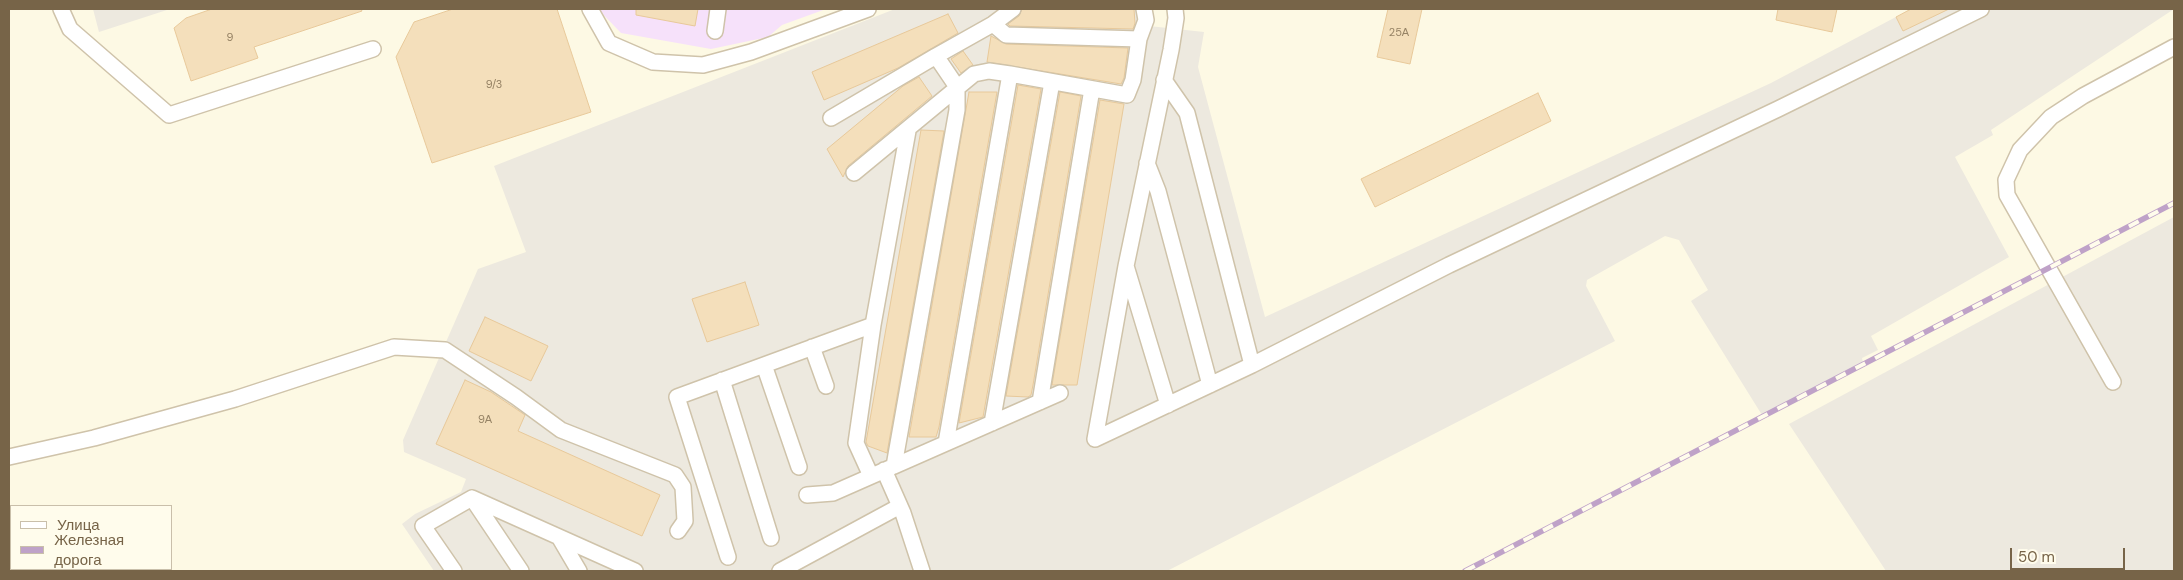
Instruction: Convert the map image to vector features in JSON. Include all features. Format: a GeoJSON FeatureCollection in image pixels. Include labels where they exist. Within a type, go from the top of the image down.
{"type":"FeatureCollection","features":[{"type":"Feature","properties":{"kind":"street"},"geometry":{"type":"LineString","coordinates":[[61,9],[70,30],[168,115],[373,49]]}},
{"type":"Feature","properties":{"kind":"street"},"geometry":{"type":"LineString","coordinates":[[590,9],[608,43],[653,62],[703,65],[751,52],[868,9]]}},
{"type":"Feature","properties":{"kind":"street"},"geometry":{"type":"LineString","coordinates":[[716,31],[718,9]]}},
{"type":"Feature","properties":{"kind":"street"},"geometry":{"type":"LineString","coordinates":[[831,118],[993,24],[1013,9]]}},
{"type":"Feature","properties":{"kind":"street"},"geometry":{"type":"LineString","coordinates":[[854,174],[908,131],[957,86],[974,74],[989,71],[1127,95],[1133,80],[1139,39],[1146,20],[1144,9]]}},
{"type":"Feature","properties":{"kind":"street"},"geometry":{"type":"LineString","coordinates":[[1175,9],[1176,18],[1126,266],[1095,439],[1252,365],[1448,266],[1778,109],[1981,9]]}},
{"type":"Feature","properties":{"kind":"street"},"geometry":{"type":"LineString","coordinates":[[993,24],[1006,35],[1139,39]]}},
{"type":"Feature","properties":{"kind":"street"},"geometry":{"type":"LineString","coordinates":[[2114,382],[2007,195],[2006,180],[2020,150],[2051,117],[2083,96],[2174,47]]}},
{"type":"Feature","properties":{"kind":"street"},"geometry":{"type":"LineString","coordinates":[[883,471],[957,110],[957,86],[936,56]]}},
{"type":"Feature","properties":{"kind":"street"},"geometry":{"type":"LineString","coordinates":[[946,443],[1010,74]]}},
{"type":"Feature","properties":{"kind":"street"},"geometry":{"type":"LineString","coordinates":[[1164,80],[1187,113],[1252,365]]}},
{"type":"Feature","properties":{"kind":"street"},"geometry":{"type":"LineString","coordinates":[[992,423],[1052,82]]}},
{"type":"Feature","properties":{"kind":"street"},"geometry":{"type":"LineString","coordinates":[[1040,402],[1092,89]]}},
{"type":"Feature","properties":{"kind":"street"},"geometry":{"type":"LineString","coordinates":[[908,131],[873,324],[856,443],[883,471],[900,506],[922,571]]}},
{"type":"Feature","properties":{"kind":"street"},"geometry":{"type":"LineString","coordinates":[[1147,163],[1158,191],[1210,385]]}},
{"type":"Feature","properties":{"kind":"street"},"geometry":{"type":"LineString","coordinates":[[1126,266],[1168,405]]}},
{"type":"Feature","properties":{"kind":"street"},"geometry":{"type":"LineString","coordinates":[[728,557],[677,397],[873,324]]}},
{"type":"Feature","properties":{"kind":"street"},"geometry":{"type":"LineString","coordinates":[[9,457],[94,438],[235,399],[394,347],[445,350],[516,397],[561,430],[675,475],[683,488],[685,521],[678,531]]}},
{"type":"Feature","properties":{"kind":"street"},"geometry":{"type":"LineString","coordinates":[[812,347],[826,386]]}},
{"type":"Feature","properties":{"kind":"street"},"geometry":{"type":"LineString","coordinates":[[764,365],[799,467]]}},
{"type":"Feature","properties":{"kind":"street"},"geometry":{"type":"LineString","coordinates":[[722,380],[771,538]]}},
{"type":"Feature","properties":{"kind":"street"},"geometry":{"type":"LineString","coordinates":[[807,495],[833,492],[1060,393]]}},
{"type":"Feature","properties":{"kind":"street"},"geometry":{"type":"LineString","coordinates":[[472,498],[635,571]]}},
{"type":"Feature","properties":{"kind":"street"},"geometry":{"type":"LineString","coordinates":[[454,571],[423,526],[472,498]]}},
{"type":"Feature","properties":{"kind":"street"},"geometry":{"type":"LineString","coordinates":[[472,498],[521,571]]}},
{"type":"Feature","properties":{"kind":"street"},"geometry":{"type":"LineString","coordinates":[[780,571],[900,506]]}},
{"type":"Feature","properties":{"kind":"street"},"geometry":{"type":"LineString","coordinates":[[559,537],[579,571]]}},
{"type":"Feature","properties":{"kind":"shaded area"},"geometry":{"type":"Polygon","coordinates":[[[93,9],[170,9],[99,32],[93,9]]]}},
{"type":"Feature","properties":{"kind":"shaded area"},"geometry":{"type":"Polygon","coordinates":[[[598,9],[826,9],[782,25],[768,37],[711,49],[621,33],[598,9]]]}},
{"type":"Feature","properties":{"kind":"shaded area"},"geometry":{"type":"Polygon","coordinates":[[[895,9],[1146,9],[1149,26],[1204,32],[1198,67],[1265,317],[1771,83],[1911,9],[2174,9],[1991,130],[1993,135],[1955,157],[2009,257],[1871,336],[1878,350],[1862,358],[1863,363],[1762,415],[1691,301],[1708,290],[1679,240],[1665,236],[1587,280],[1586,286],[1615,341],[1167,571],[434,571],[402,524],[415,514],[461,492],[466,479],[404,452],[403,440],[478,269],[526,252],[494,166],[895,9]]]}},
{"type":"Feature","properties":{"kind":"shaded area"},"geometry":{"type":"Polygon","coordinates":[[[2174,217],[2174,571],[1886,571],[1789,424],[2174,217]]]}},
{"type":"Feature","properties":{"kind":"building"},"geometry":{"type":"Polygon","coordinates":[[[212,9],[361,9],[362,11],[254,47],[258,58],[191,81],[174,28],[186,18],[212,9]]]}},
{"type":"Feature","properties":{"kind":"building"},"geometry":{"type":"Polygon","coordinates":[[[453,9],[557,9],[591,112],[432,163],[396,57],[414,22],[453,9]]]}},
{"type":"Feature","properties":{"kind":"building"},"geometry":{"type":"Polygon","coordinates":[[[636,9],[698,9],[695,26],[636,15],[636,9]]]}},
{"type":"Feature","properties":{"kind":"building"},"geometry":{"type":"Polygon","coordinates":[[[1022,9],[1134,9],[1135,23],[1133,29],[1010,26],[1008,24],[1019,16],[1022,9]]]}},
{"type":"Feature","properties":{"kind":"building"},"geometry":{"type":"Polygon","coordinates":[[[1388,9],[1422,9],[1410,64],[1377,57],[1388,9]]]}},
{"type":"Feature","properties":{"kind":"building"},"geometry":{"type":"Polygon","coordinates":[[[1778,9],[1837,9],[1832,32],[1776,20],[1778,9]]]}},
{"type":"Feature","properties":{"kind":"building"},"geometry":{"type":"Polygon","coordinates":[[[1911,9],[1949,9],[1903,31],[1896,17],[1911,9]]]}},
{"type":"Feature","properties":{"kind":"building"},"geometry":{"type":"Polygon","coordinates":[[[948,14],[958,33],[898,68],[824,100],[812,72],[948,14]]]}},
{"type":"Feature","properties":{"kind":"building"},"geometry":{"type":"Polygon","coordinates":[[[991,36],[1006,44],[1128,48],[1124,78],[1121,84],[987,62],[991,36]]]}},
{"type":"Feature","properties":{"kind":"building"},"geometry":{"type":"Polygon","coordinates":[[[963,51],[973,65],[961,73],[951,59],[963,51]]]}},
{"type":"Feature","properties":{"kind":"building"},"geometry":{"type":"Polygon","coordinates":[[[919,77],[932,96],[848,166],[843,177],[827,149],[903,86],[919,77]]]}},
{"type":"Feature","properties":{"kind":"building"},"geometry":{"type":"Polygon","coordinates":[[[1018,85],[1041,89],[983,417],[959,423],[1018,85]]]}},
{"type":"Feature","properties":{"kind":"building"},"geometry":{"type":"Polygon","coordinates":[[[969,92],[997,92],[939,427],[936,437],[909,437],[969,92]]]}},
{"type":"Feature","properties":{"kind":"building"},"geometry":{"type":"Polygon","coordinates":[[[1060,92],[1081,96],[1033,385],[1031,395],[1028,397],[1006,396],[1060,92]]]}},
{"type":"Feature","properties":{"kind":"building"},"geometry":{"type":"Polygon","coordinates":[[[1538,93],[1551,121],[1375,207],[1361,179],[1538,93]]]}},
{"type":"Feature","properties":{"kind":"building"},"geometry":{"type":"Polygon","coordinates":[[[1100,100],[1124,104],[1077,385],[1052,385],[1100,100]]]}},
{"type":"Feature","properties":{"kind":"building"},"geometry":{"type":"Polygon","coordinates":[[[921,130],[944,131],[887,453],[868,446],[866,442],[921,130]]]}},
{"type":"Feature","properties":{"kind":"building"},"geometry":{"type":"Polygon","coordinates":[[[745,282],[759,325],[707,342],[692,299],[745,282]]]}},
{"type":"Feature","properties":{"kind":"building"},"geometry":{"type":"Polygon","coordinates":[[[485,317],[548,346],[531,381],[469,351],[485,317]]]}},
{"type":"Feature","properties":{"kind":"building"},"geometry":{"type":"Polygon","coordinates":[[[465,380],[491,392],[525,415],[518,431],[660,495],[642,536],[436,444],[465,380]]]}},
{"type":"Feature","properties":{"kind":"railway"},"geometry":{"type":"LineString","coordinates":[[1465,571],[2174,203]]}}]}
